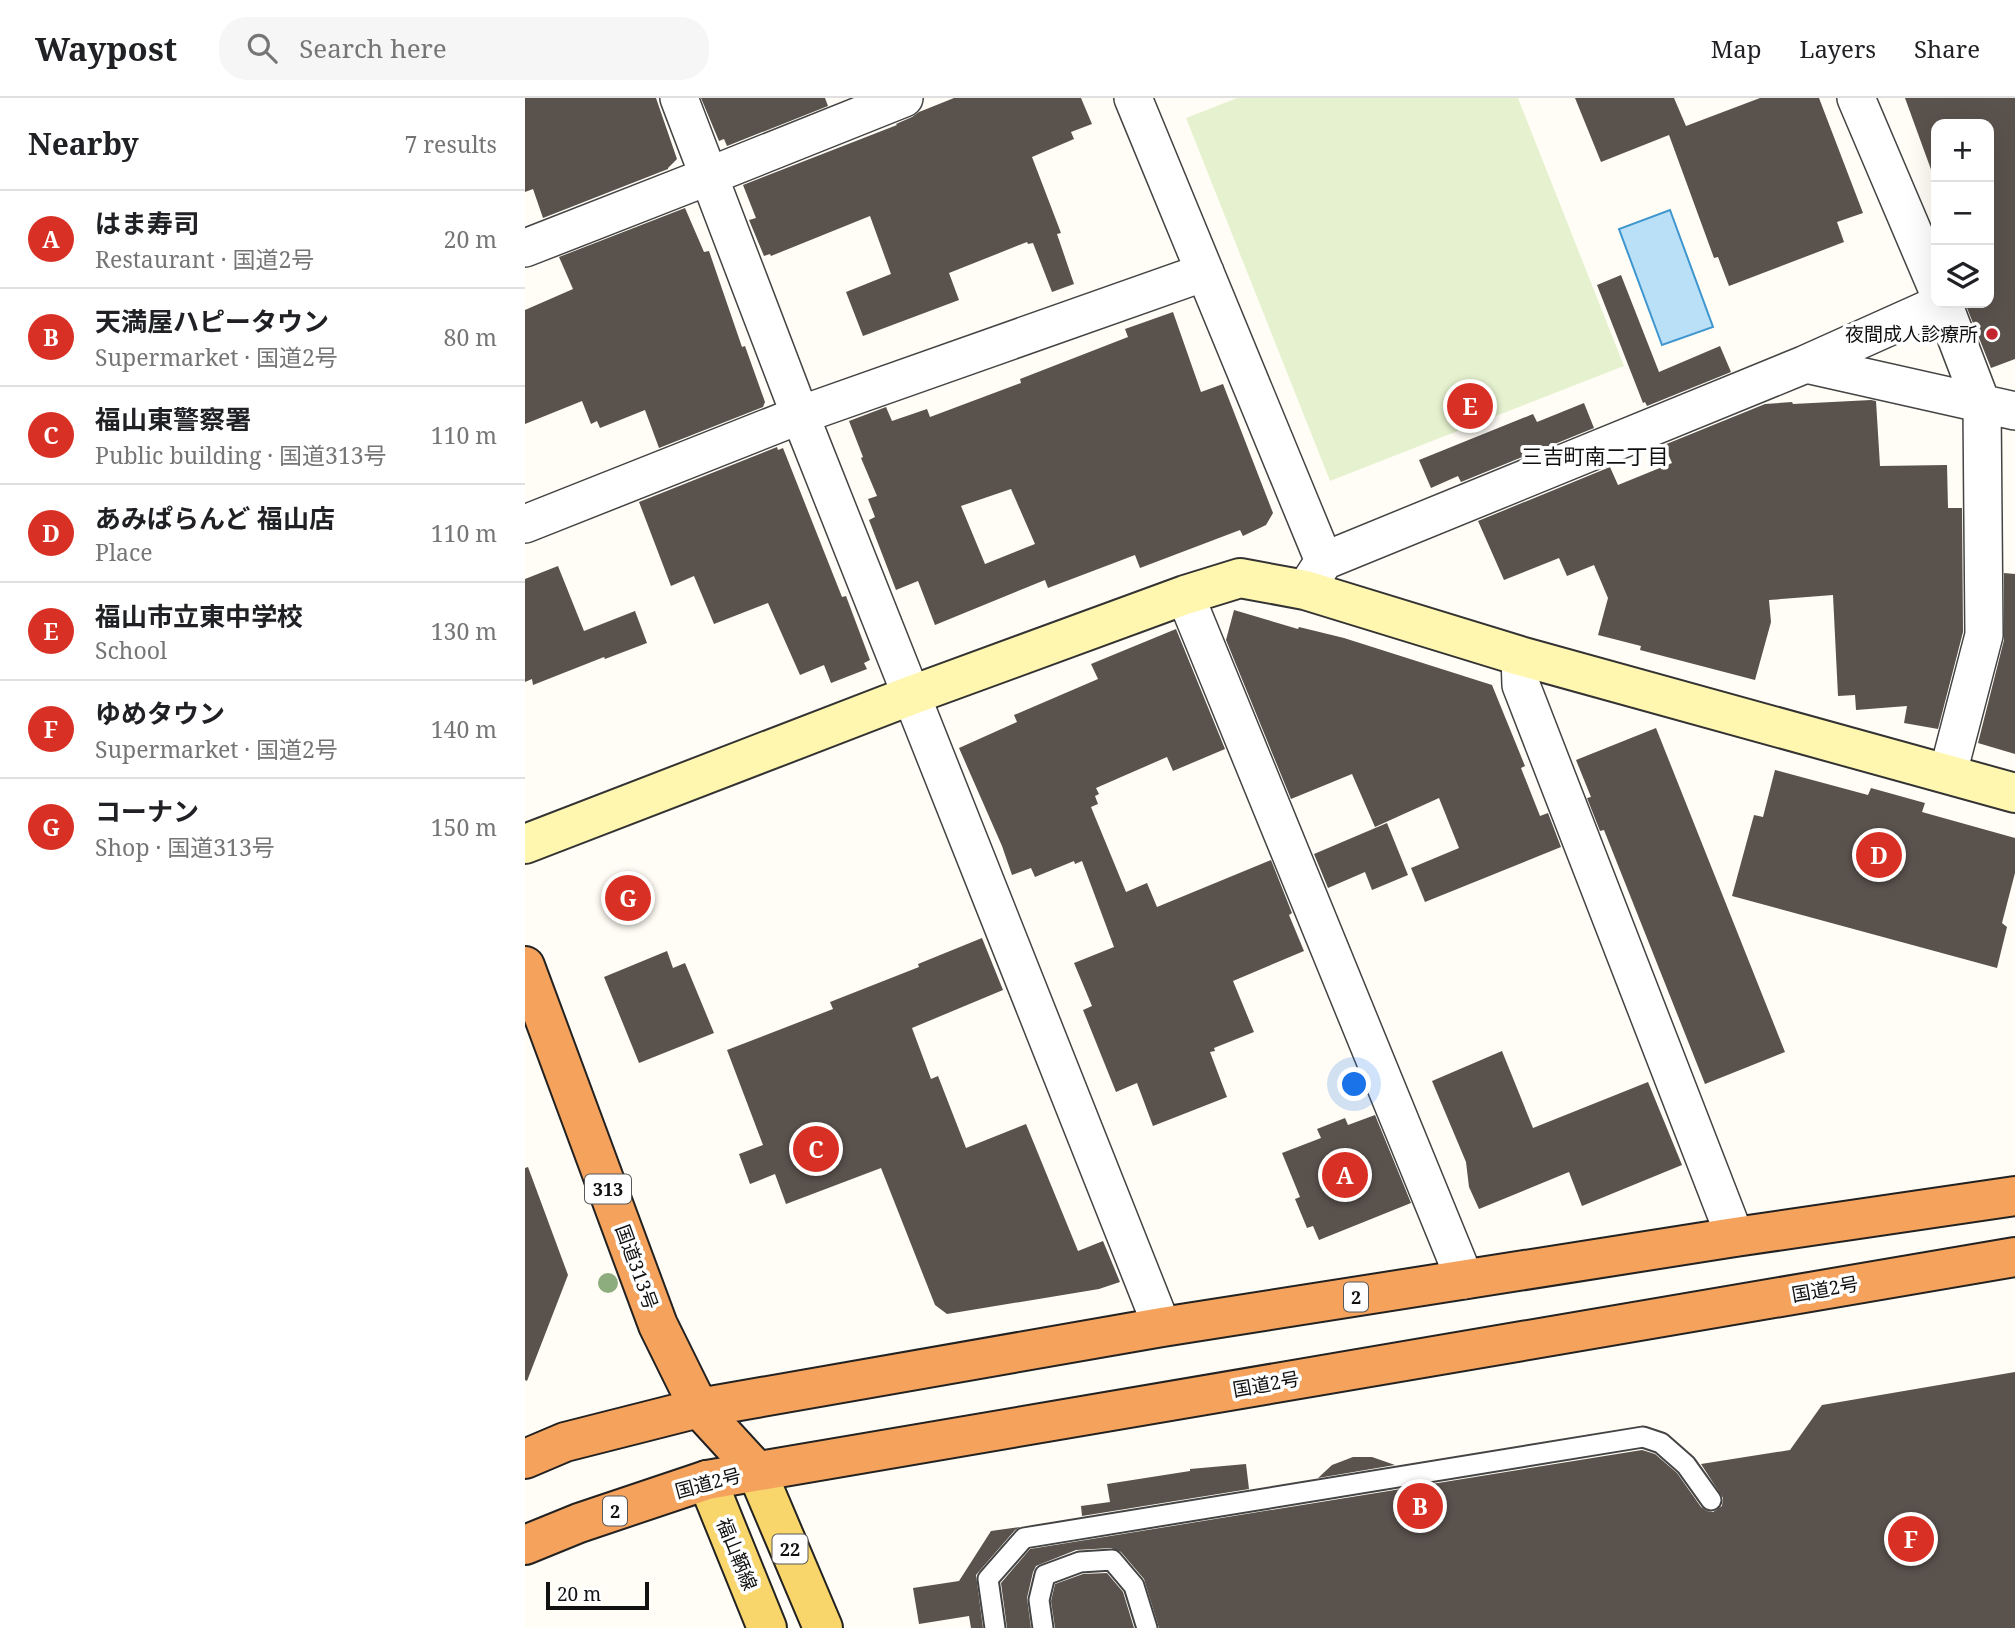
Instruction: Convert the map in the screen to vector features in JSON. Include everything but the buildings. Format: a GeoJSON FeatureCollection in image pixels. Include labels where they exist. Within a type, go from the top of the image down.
{"type":"FeatureCollection","features":[{"type":"Feature","properties":{"kind":"highway","name":"国道313号"},"geometry":{"type":"LineString","coordinates":[[525,966],[658,1325],[699,1408],[756,1470]]}},
{"type":"Feature","properties":{"kind":"highway","name":"2"},"geometry":{"type":"LineString","coordinates":[[525,1460],[565,1442],[699,1408],[1162,1327],[2015,1196]]}},
{"type":"Feature","properties":{"kind":"highway","name":"国道2号"},"geometry":{"type":"LineString","coordinates":[[525,1545],[579,1523],[707,1480],[756,1470],[2015,1257]]}},
{"type":"Feature","properties":{"kind":"highway","name":"国道313号"},"geometry":{"type":"LineString","coordinates":[[699,1408],[707,1480]]}},
{"type":"Feature","properties":{"kind":"main road","name":"22"},"geometry":{"type":"LineString","coordinates":[[756,1470],[823,1628]]}},
{"type":"Feature","properties":{"kind":"main road","name":"福山鞆線"},"geometry":{"type":"LineString","coordinates":[[707,1480],[767,1628]]}},
{"type":"Feature","properties":{"kind":"street"},"geometry":{"type":"LineString","coordinates":[[679,98],[800,415],[1162,1327]]}},
{"type":"Feature","properties":{"kind":"street"},"geometry":{"type":"LineString","coordinates":[[525,248],[904,98]]}},
{"type":"Feature","properties":{"kind":"street"},"geometry":{"type":"LineString","coordinates":[[1133,98],[1205,272],[1314,575],[1520,656],[2015,793]]}},
{"type":"Feature","properties":{"kind":"street"},"geometry":{"type":"LineString","coordinates":[[1856,98],[1931,274]]}},
{"type":"Feature","properties":{"kind":"street"},"geometry":{"type":"LineString","coordinates":[[525,524],[800,415],[1205,272]]}},
{"type":"Feature","properties":{"kind":"street"},"geometry":{"type":"LineString","coordinates":[[525,844],[912,695],[1185,594],[1240,578],[1314,575],[1932,308]]}},
{"type":"Feature","properties":{"kind":"street"},"geometry":{"type":"LineString","coordinates":[[1946,308],[1998,408],[1984,635],[1948,773]]}},
{"type":"Feature","properties":{"kind":"street"},"geometry":{"type":"LineString","coordinates":[[1806,364],[1998,408]]}},
{"type":"Feature","properties":{"kind":"street"},"geometry":{"type":"LineString","coordinates":[[1185,594],[1465,1279]]}},
{"type":"Feature","properties":{"kind":"street"},"geometry":{"type":"LineString","coordinates":[[1520,656],[1521,685],[1735,1237]]}},
{"type":"Feature","properties":{"kind":"lane"},"geometry":{"type":"LineString","coordinates":[[995,1628],[988,1579],[1024,1538],[1643,1437],[1661,1443],[1686,1465],[1711,1500]]}},
{"type":"Feature","properties":{"kind":"lane"},"geometry":{"type":"LineString","coordinates":[[1043,1628],[1039,1600],[1045,1574],[1080,1562],[1112,1560],[1134,1586],[1147,1628]]}},
{"type":"Feature","properties":{"kind":"green space"},"geometry":{"type":"Polygon","coordinates":[[[1237,98],[1518,98],[1624,366],[1330,481],[1186,118],[1237,98]]]}},
{"type":"Feature","properties":{"kind":"water"},"geometry":{"type":"Polygon","coordinates":[[[1670,210],[1713,327],[1662,345],[1619,229],[1670,210]]]}},
{"type":"Feature","properties":{"kind":"place","name":"夜間成人診療所"},"geometry":{"type":"Point","coordinates":[1992,334]}},
{"type":"Feature","properties":{"kind":"place","name":"福山市立東中学校"},"geometry":{"type":"Point","coordinates":[1470,406]}},
{"type":"Feature","properties":{"kind":"place","name":"あみぱらんど 福山店"},"geometry":{"type":"Point","coordinates":[1879,855]}},
{"type":"Feature","properties":{"kind":"place","name":"コーナン"},"geometry":{"type":"Point","coordinates":[628,898]}},
{"type":"Feature","properties":{"kind":"place","name":"福山東警察署"},"geometry":{"type":"Point","coordinates":[816,1149]}},
{"type":"Feature","properties":{"kind":"place","name":"はま寿司"},"geometry":{"type":"Point","coordinates":[1345,1175]}},
{"type":"Feature","properties":{"kind":"place","name":"天満屋ハピータウン"},"geometry":{"type":"Point","coordinates":[1420,1506]}},
{"type":"Feature","properties":{"kind":"place","name":"ゆめタウン"},"geometry":{"type":"Point","coordinates":[1911,1539]}},
{"type":"Feature","properties":{"kind":"district","name":"三吉町南二丁目"},"geometry":{"type":"Point","coordinates":[1595,456]}}]}
